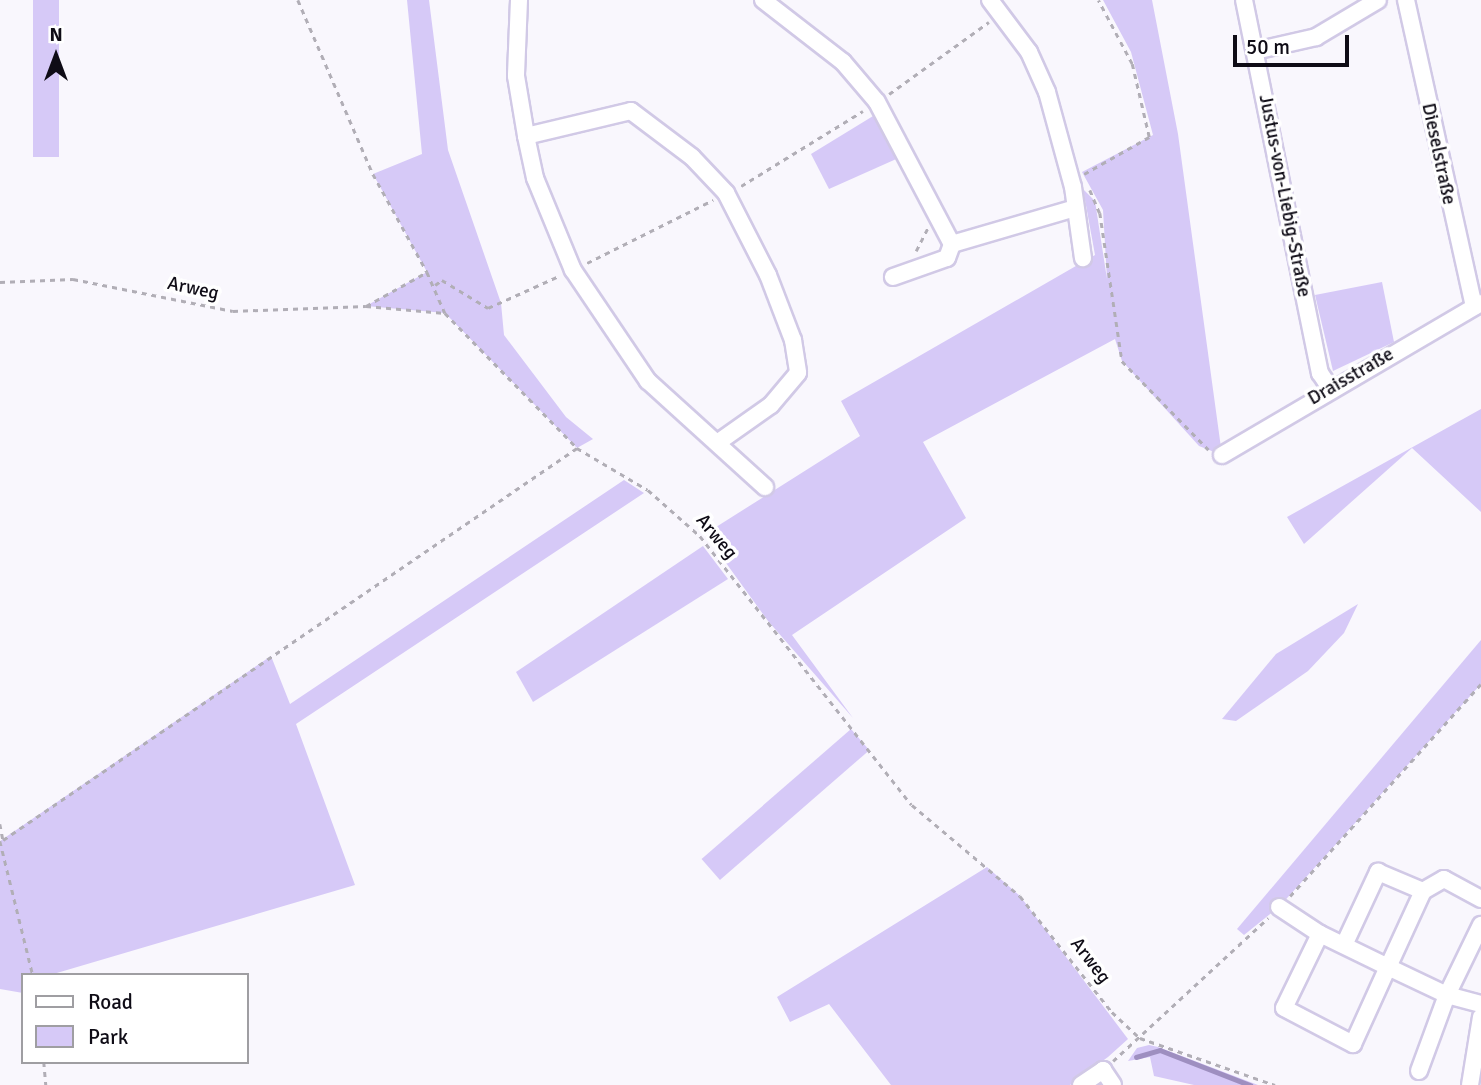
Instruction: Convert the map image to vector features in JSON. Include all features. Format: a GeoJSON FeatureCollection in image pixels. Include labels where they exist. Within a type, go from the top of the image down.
{"type":"FeatureCollection","features":[{"type":"Feature","properties":{"kind":"street"},"geometry":{"type":"LineString","coordinates":[[519,0],[516,76],[526,136],[557,235],[626,356],[670,402],[720,441],[765,487]]}},
{"type":"Feature","properties":{"kind":"street"},"geometry":{"type":"LineString","coordinates":[[763,0],[843,62],[877,102],[913,161],[934,215],[952,244]]}},
{"type":"Feature","properties":{"kind":"street"},"geometry":{"type":"LineString","coordinates":[[990,0],[1029,52],[1047,92],[1072,183],[1083,258]]}},
{"type":"Feature","properties":{"kind":"street","name":"Justus-von-Liebig-Straße"},"geometry":{"type":"LineString","coordinates":[[1244,0],[1320,373],[1331,388]]}},
{"type":"Feature","properties":{"kind":"street"},"geometry":{"type":"LineString","coordinates":[[1255,51],[1316,37],[1378,0]]}},
{"type":"Feature","properties":{"kind":"street","name":"Dieselstraße"},"geometry":{"type":"LineString","coordinates":[[1406,0],[1477,305]]}},
{"type":"Feature","properties":{"kind":"street"},"geometry":{"type":"LineString","coordinates":[[526,136],[631,111],[674,141],[726,193],[768,275],[793,340],[798,373],[771,405],[720,441]]}},
{"type":"Feature","properties":{"kind":"street"},"geometry":{"type":"LineString","coordinates":[[952,244],[1075,208]]}},
{"type":"Feature","properties":{"kind":"street"},"geometry":{"type":"LineString","coordinates":[[893,277],[947,258],[952,244]]}},
{"type":"Feature","properties":{"kind":"street","name":"Draisstraße"},"geometry":{"type":"LineString","coordinates":[[1222,455],[1331,388],[1477,305]]}},
{"type":"Feature","properties":{"kind":"street"},"geometry":{"type":"LineString","coordinates":[[1344,945],[1378,872],[1423,891]]}},
{"type":"Feature","properties":{"kind":"street"},"geometry":{"type":"LineString","coordinates":[[1320,934],[1284,1009],[1353,1044],[1423,891],[1444,879],[1481,899]]}},
{"type":"Feature","properties":{"kind":"street"},"geometry":{"type":"LineString","coordinates":[[1279,907],[1320,934],[1388,967],[1447,995],[1481,1004]]}},
{"type":"Feature","properties":{"kind":"street"},"geometry":{"type":"LineString","coordinates":[[1419,1070],[1447,995],[1481,925]]}},
{"type":"Feature","properties":{"kind":"street"},"geometry":{"type":"LineString","coordinates":[[1470,1085],[1481,1017]]}},
{"type":"Feature","properties":{"kind":"street"},"geometry":{"type":"LineString","coordinates":[[1081,1085],[1103,1070],[1113,1085]]}},
{"type":"Feature","properties":{"kind":"path"},"geometry":{"type":"LineString","coordinates":[[298,0],[373,174],[427,272],[445,313]]}},
{"type":"Feature","properties":{"kind":"path"},"geometry":{"type":"LineString","coordinates":[[1072,183],[1149,137],[1132,64],[1098,0]]}},
{"type":"Feature","properties":{"kind":"path"},"geometry":{"type":"LineString","coordinates":[[1072,183],[1085,186],[1097,203],[1122,361],[1199,446],[1222,455]]}},
{"type":"Feature","properties":{"kind":"path"},"geometry":{"type":"LineString","coordinates":[[920,268],[915,250],[934,215]]}},
{"type":"Feature","properties":{"kind":"path"},"geometry":{"type":"LineString","coordinates":[[366,306],[427,272]]}},
{"type":"Feature","properties":{"kind":"path","name":"Arweg"},"geometry":{"type":"LineString","coordinates":[[0,282],[73,279],[233,311],[366,306],[445,313],[577,447],[648,490],[701,536],[912,804],[1020,895],[1112,1012],[1140,1038],[1275,1085]]}},
{"type":"Feature","properties":{"kind":"path"},"geometry":{"type":"LineString","coordinates":[[1,840],[577,447]]}},
{"type":"Feature","properties":{"kind":"path"},"geometry":{"type":"LineString","coordinates":[[1103,1070],[1279,907],[1481,684]]}},
{"type":"Feature","properties":{"kind":"path"},"geometry":{"type":"LineString","coordinates":[[0,824],[1,840],[33,973]]}},
{"type":"Feature","properties":{"kind":"path"},"geometry":{"type":"LineString","coordinates":[[44,1064],[46,1085]]}},
{"type":"Feature","properties":{"kind":"green space"},"geometry":{"type":"Polygon","coordinates":[[[33,0],[59,0],[59,157],[33,157],[33,0]]]}},
{"type":"Feature","properties":{"kind":"green space"},"geometry":{"type":"Polygon","coordinates":[[[407,0],[429,0],[448,150],[501,303],[504,335],[566,417],[593,439],[577,448],[445,313],[366,306],[427,272],[373,174],[422,154],[407,0]]]}},
{"type":"Feature","properties":{"kind":"green space"},"geometry":{"type":"Polygon","coordinates":[[[1103,0],[1152,0],[1178,134],[1222,455],[1199,446],[1122,361],[1115,339],[923,442],[966,518],[792,635],[853,718],[768,621],[705,534],[860,436],[841,401],[1095,255],[1083,189],[1095,201],[1107,279],[1103,210],[1082,172],[1153,135],[1131,52],[1103,0]]]}},
{"type":"Feature","properties":{"kind":"green space"},"geometry":{"type":"Polygon","coordinates":[[[878,113],[903,156],[829,189],[811,154],[878,113]]]}},
{"type":"Feature","properties":{"kind":"green space"},"geometry":{"type":"Polygon","coordinates":[[[1382,282],[1394,342],[1333,371],[1315,295],[1382,282]]]}},
{"type":"Feature","properties":{"kind":"green space"},"geometry":{"type":"Polygon","coordinates":[[[1481,409],[1481,512],[1412,448],[1304,544],[1287,517],[1481,409]]]}},
{"type":"Feature","properties":{"kind":"green space"},"geometry":{"type":"Polygon","coordinates":[[[624,480],[644,493],[296,724],[355,885],[57,973],[21,973],[21,993],[0,989],[0,841],[271,656],[290,704],[624,480]]]}},
{"type":"Feature","properties":{"kind":"green space"},"geometry":{"type":"Polygon","coordinates":[[[703,546],[728,579],[533,702],[516,672],[703,546]]]}},
{"type":"Feature","properties":{"kind":"green space"},"geometry":{"type":"Polygon","coordinates":[[[1358,604],[1344,633],[1308,671],[1236,721],[1222,719],[1276,654],[1358,604]]]}},
{"type":"Feature","properties":{"kind":"green space"},"geometry":{"type":"Polygon","coordinates":[[[1481,640],[1481,684],[1279,907],[1244,935],[1237,929],[1481,640]]]}},
{"type":"Feature","properties":{"kind":"green space"},"geometry":{"type":"Polygon","coordinates":[[[851,729],[869,750],[720,880],[702,859],[851,729]]]}},
{"type":"Feature","properties":{"kind":"green space"},"geometry":{"type":"Polygon","coordinates":[[[987,867],[1020,896],[1128,1039],[1108,1057],[1070,1085],[891,1085],[829,1004],[790,1022],[777,997],[987,867]]]}},
{"type":"Feature","properties":{"kind":"green space"},"geometry":{"type":"Polygon","coordinates":[[[1149,1045],[1258,1085],[1194,1085],[1154,1076],[1150,1057],[1128,1061],[1137,1048],[1149,1045]]]}},
{"type":"Feature","properties":{"kind":"waterway"},"geometry":{"type":"LineString","coordinates":[[1136,1057],[1160,1050],[1250,1085]]}}]}
